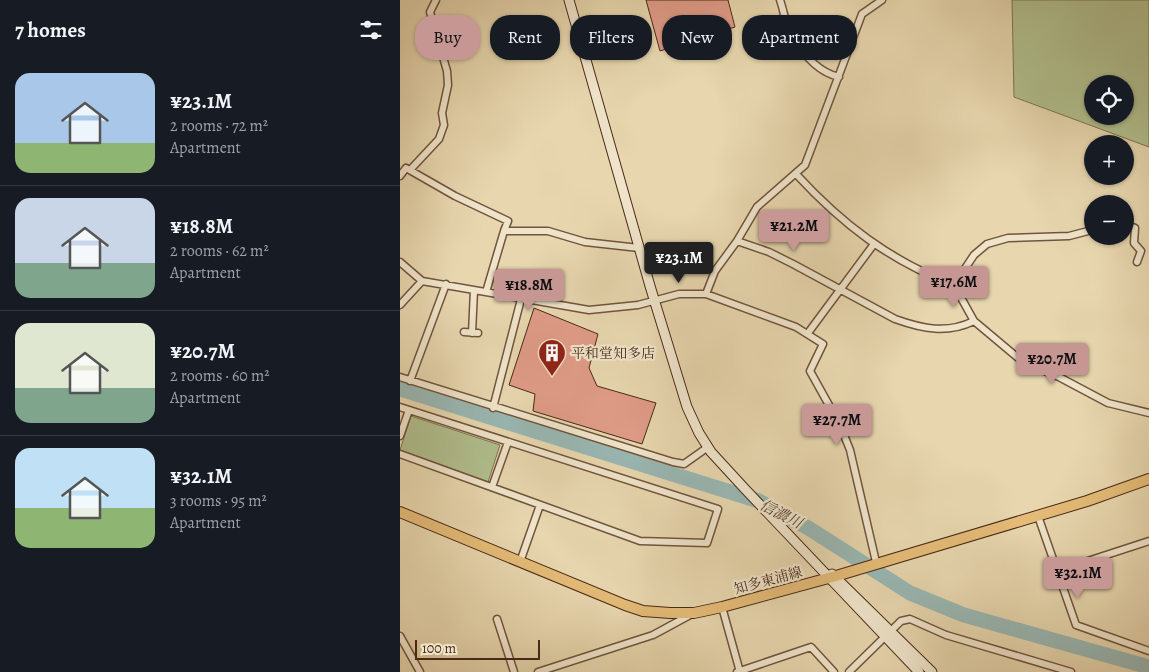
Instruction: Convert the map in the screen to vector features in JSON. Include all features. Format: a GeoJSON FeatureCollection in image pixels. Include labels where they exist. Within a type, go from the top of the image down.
{"type":"FeatureCollection","features":[{"type":"Feature","properties":{"kind":"main road","name":"知多東浦線"},"geometry":{"type":"LineString","coordinates":[[400,512],[625,605],[654,612],[694,613],[832,577],[876,562],[1038,516],[1149,479]]}},
{"type":"Feature","properties":{"kind":"street"},"geometry":{"type":"LineString","coordinates":[[410,170],[439,139],[444,125],[442,113],[448,85],[447,71],[430,12],[436,0]]}},
{"type":"Feature","properties":{"kind":"street"},"geometry":{"type":"LineString","coordinates":[[569,0],[639,248],[687,407],[708,447],[785,532],[888,634],[932,672]]}},
{"type":"Feature","properties":{"kind":"street"},"geometry":{"type":"LineString","coordinates":[[780,0],[790,33],[813,65],[828,75],[839,77]]}},
{"type":"Feature","properties":{"kind":"street"},"geometry":{"type":"LineString","coordinates":[[706,294],[715,270],[737,241],[757,207],[805,165],[862,14],[882,0]]}},
{"type":"Feature","properties":{"kind":"street"},"geometry":{"type":"LineString","coordinates":[[400,176],[406,168],[455,196],[508,221],[486,292]]}},
{"type":"Feature","properties":{"kind":"street"},"geometry":{"type":"LineString","coordinates":[[796,174],[852,229],[925,274],[954,285],[974,321],[1024,362],[1059,377],[1108,403],[1149,412]]}},
{"type":"Feature","properties":{"kind":"street"},"geometry":{"type":"LineString","coordinates":[[1134,228],[1134,243],[1141,251],[1137,262]]}},
{"type":"Feature","properties":{"kind":"street"},"geometry":{"type":"LineString","coordinates":[[504,231],[548,231],[585,242],[639,248]]}},
{"type":"Feature","properties":{"kind":"street"},"geometry":{"type":"LineString","coordinates":[[954,285],[974,255],[987,244],[1008,238],[1069,236],[1084,232]]}},
{"type":"Feature","properties":{"kind":"street"},"geometry":{"type":"LineString","coordinates":[[737,241],[770,252],[896,319],[917,328],[949,330],[974,321]]}},
{"type":"Feature","properties":{"kind":"street"},"geometry":{"type":"LineString","coordinates":[[808,333],[874,244]]}},
{"type":"Feature","properties":{"kind":"street"},"geometry":{"type":"LineString","coordinates":[[400,262],[422,281],[590,310],[613,310],[679,294],[706,294],[808,333],[824,344],[810,371],[840,425],[850,450],[876,562]]}},
{"type":"Feature","properties":{"kind":"street"},"geometry":{"type":"LineString","coordinates":[[400,305],[422,281]]}},
{"type":"Feature","properties":{"kind":"street"},"geometry":{"type":"LineString","coordinates":[[410,381],[446,284]]}},
{"type":"Feature","properties":{"kind":"street"},"geometry":{"type":"LineString","coordinates":[[464,332],[475,333],[474,290]]}},
{"type":"Feature","properties":{"kind":"street"},"geometry":{"type":"LineString","coordinates":[[494,408],[521,298]]}},
{"type":"Feature","properties":{"kind":"street"},"geometry":{"type":"LineString","coordinates":[[400,377],[494,408],[680,464],[684,464],[708,447]]}},
{"type":"Feature","properties":{"kind":"street"},"geometry":{"type":"LineString","coordinates":[[400,407],[718,508],[707,544],[640,541],[400,454]]}},
{"type":"Feature","properties":{"kind":"street"},"geometry":{"type":"LineString","coordinates":[[400,436],[409,410]]}},
{"type":"Feature","properties":{"kind":"street"},"geometry":{"type":"LineString","coordinates":[[492,488],[508,442]]}},
{"type":"Feature","properties":{"kind":"street"},"geometry":{"type":"LineString","coordinates":[[520,562],[540,505]]}},
{"type":"Feature","properties":{"kind":"street"},"geometry":{"type":"LineString","coordinates":[[1038,516],[1076,625],[1149,651]]}},
{"type":"Feature","properties":{"kind":"street"},"geometry":{"type":"LineString","coordinates":[[1057,571],[1149,541]]}},
{"type":"Feature","properties":{"kind":"street"},"geometry":{"type":"LineString","coordinates":[[722,607],[739,672],[811,647],[834,672]]}},
{"type":"Feature","properties":{"kind":"street"},"geometry":{"type":"LineString","coordinates":[[538,672],[653,635],[694,613]]}},
{"type":"Feature","properties":{"kind":"street"},"geometry":{"type":"LineString","coordinates":[[497,619],[514,672]]}},
{"type":"Feature","properties":{"kind":"street"},"geometry":{"type":"LineString","coordinates":[[849,672],[900,621],[910,619],[946,635],[1057,670],[1070,672]]}},
{"type":"Feature","properties":{"kind":"street"},"geometry":{"type":"LineString","coordinates":[[888,634],[919,672]]}},
{"type":"Feature","properties":{"kind":"street"},"geometry":{"type":"LineString","coordinates":[[401,638],[420,672]]}},
{"type":"Feature","properties":{"kind":"green space"},"geometry":{"type":"Polygon","coordinates":[[[1012,0],[1149,0],[1149,147],[1134,141],[1134,135],[1117,135],[1090,125],[1134,125],[1134,75],[1084,75],[1084,123],[1014,97],[1012,0]]]}},
{"type":"Feature","properties":{"kind":"green space"},"geometry":{"type":"Polygon","coordinates":[[[411,416],[500,445],[488,482],[400,450],[411,416]]]}},
{"type":"Feature","properties":{"kind":"building"},"geometry":{"type":"Polygon","coordinates":[[[646,0],[728,0],[732,15],[662,15],[662,50],[660,51],[652,15],[650,15],[646,0]]]}},
{"type":"Feature","properties":{"kind":"building"},"geometry":{"type":"Polygon","coordinates":[[[732,15],[735,27],[732,28],[732,15]]]}},
{"type":"Feature","properties":{"kind":"building","name":"平和堂知多店"},"geometry":{"type":"Polygon","coordinates":[[[534,308],[598,334],[589,368],[597,386],[656,403],[642,444],[533,411],[535,394],[509,385],[534,308]]]}},
{"type":"Feature","properties":{"kind":"waterway","name":"信濃川"},"geometry":{"type":"LineString","coordinates":[[400,389],[759,501],[810,529],[910,593],[964,615],[1149,667]]}},
{"type":"Feature","properties":{"kind":"place","name":"平和堂知多店"},"geometry":{"type":"Point","coordinates":[552,377]}}]}
